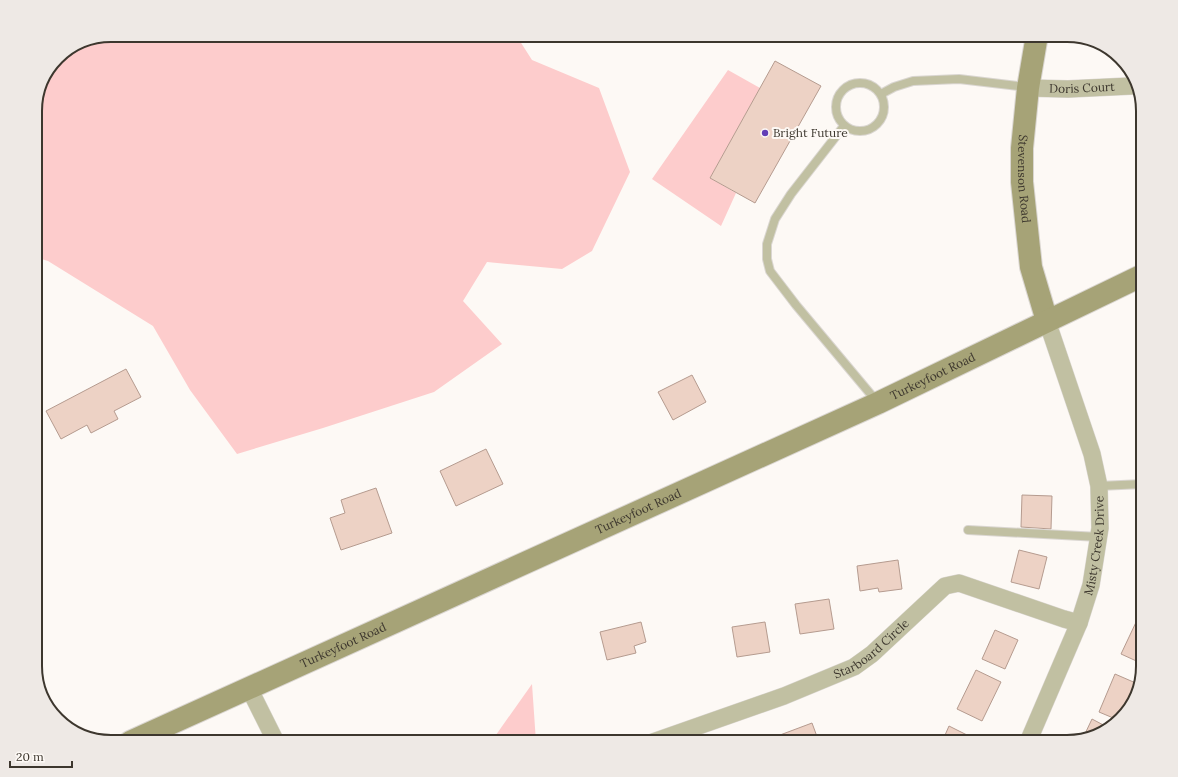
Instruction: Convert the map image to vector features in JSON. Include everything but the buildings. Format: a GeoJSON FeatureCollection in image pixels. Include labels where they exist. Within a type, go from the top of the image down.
{"type":"FeatureCollection","features":[{"type":"Feature","properties":{"kind":"main road","name":"Stevenson Road"},"geometry":{"type":"LineString","coordinates":[[1036,42],[1028,88],[1022,148],[1022,182],[1031,267],[1047,321]]}},
{"type":"Feature","properties":{"kind":"main road","name":"Turkeyfoot Road"},"geometry":{"type":"LineString","coordinates":[[145,735],[878,403],[1136,278]]}},
{"type":"Feature","properties":{"kind":"street","name":"Doris Court"},"geometry":{"type":"LineString","coordinates":[[1028,88],[1068,89],[1131,86]]}},
{"type":"Feature","properties":{"kind":"street","name":"Misty Creek Drive"},"geometry":{"type":"LineString","coordinates":[[1031,735],[1079,623],[1092,585],[1100,528],[1099,486],[1092,454],[1047,321]]}},
{"type":"Feature","properties":{"kind":"street","name":"Starboard Circle"},"geometry":{"type":"LineString","coordinates":[[673,735],[784,696],[854,667],[872,654],[945,586],[959,583],[1079,623]]}},
{"type":"Feature","properties":{"kind":"street"},"geometry":{"type":"LineString","coordinates":[[249,688],[272,735]]}},
{"type":"Feature","properties":{"kind":"lane"},"geometry":{"type":"LineString","coordinates":[[881,94],[894,87],[913,81],[960,79],[1028,88]]}},
{"type":"Feature","properties":{"kind":"lane"},"geometry":{"type":"LineString","coordinates":[[864,83],[876,88],[881,94],[884,101],[883,117],[879,123],[866,131],[858,132],[844,126],[836,112],[836,103],[839,95],[844,89],[852,84],[864,83]]}},
{"type":"Feature","properties":{"kind":"lane"},"geometry":{"type":"LineString","coordinates":[[844,126],[791,194],[775,219],[767,244],[767,259],[770,271],[792,300],[878,403]]}},
{"type":"Feature","properties":{"kind":"lane"},"geometry":{"type":"LineString","coordinates":[[1099,486],[1136,484]]}},
{"type":"Feature","properties":{"kind":"lane"},"geometry":{"type":"LineString","coordinates":[[968,530],[1099,538]]}},
{"type":"Feature","properties":{"kind":"shaded area"},"geometry":{"type":"Polygon","coordinates":[[[520,42],[532,60],[599,88],[630,172],[592,251],[562,269],[487,262],[463,301],[502,344],[434,392],[237,454],[190,390],[153,326],[48,261],[42,259],[42,107],[44,93],[56,69],[66,59],[77,51],[98,43],[520,42]]]}},
{"type":"Feature","properties":{"kind":"shaded area"},"geometry":{"type":"Polygon","coordinates":[[[728,70],[760,88],[710,178],[736,193],[721,226],[652,179],[728,70]]]}},
{"type":"Feature","properties":{"kind":"shaded area"},"geometry":{"type":"Polygon","coordinates":[[[532,684],[536,735],[496,735],[532,684]]]}},
{"type":"Feature","properties":{"kind":"place","name":"Bright Future"},"geometry":{"type":"Point","coordinates":[765,133]}}]}
